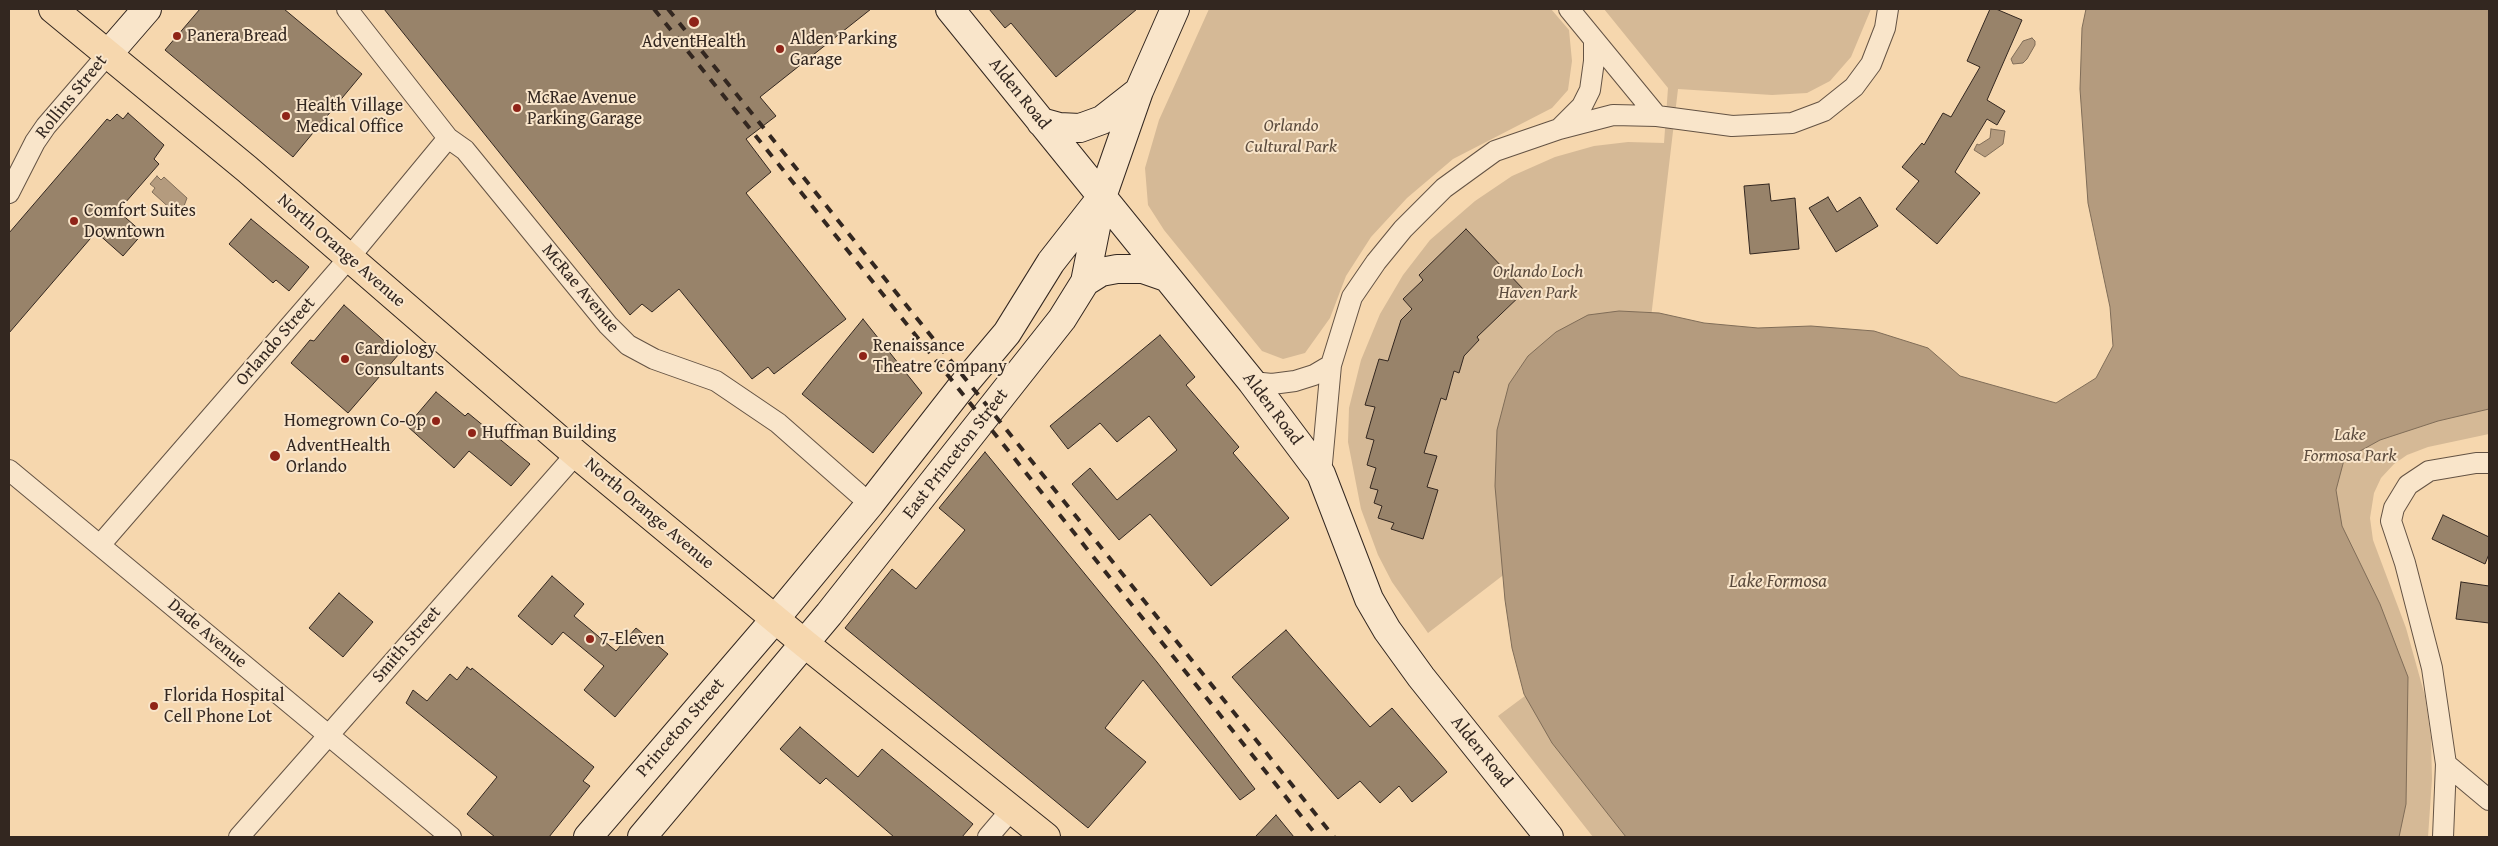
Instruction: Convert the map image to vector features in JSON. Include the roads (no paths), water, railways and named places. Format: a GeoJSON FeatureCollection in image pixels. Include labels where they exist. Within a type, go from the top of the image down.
{"type":"FeatureCollection","features":[{"type":"Feature","properties":{"kind":"main road","name":"North Orange Avenue"},"geometry":{"type":"LineString","coordinates":[[53,9],[247,169],[348,259],[576,454],[804,643],[1046,837]]}},
{"type":"Feature","properties":{"kind":"main road","name":"Rollins Street"},"geometry":{"type":"LineString","coordinates":[[108,54],[147,9]]}},
{"type":"Feature","properties":{"kind":"main road","name":"Alden Road"},"geometry":{"type":"LineString","coordinates":[[950,9],[1252,382],[1321,474],[1369,599],[1387,630],[1421,677],[1549,837]]}},
{"type":"Feature","properties":{"kind":"main road","name":"East Princeton Street"},"geometry":{"type":"LineString","coordinates":[[804,643],[1040,348],[1085,282],[1102,197],[1139,91],[1175,9]]}},
{"type":"Feature","properties":{"kind":"main road"},"geometry":{"type":"LineString","coordinates":[[1041,122],[1059,127],[1080,128],[1102,120],[1139,91]]}},
{"type":"Feature","properties":{"kind":"main road","name":"East Princeton Street"},"geometry":{"type":"LineString","coordinates":[[775,619],[1007,333],[1051,262],[1102,197]]}},
{"type":"Feature","properties":{"kind":"main road"},"geometry":{"type":"LineString","coordinates":[[1085,282],[1101,272],[1117,268],[1143,269],[1166,277]]}},
{"type":"Feature","properties":{"kind":"main road","name":"Princeton Street"},"geometry":{"type":"LineString","coordinates":[[595,831],[775,619]]}},
{"type":"Feature","properties":{"kind":"main road"},"geometry":{"type":"LineString","coordinates":[[642,837],[804,643]]}},
{"type":"Feature","properties":{"kind":"street","name":"McRae Avenue"},"geometry":{"type":"LineString","coordinates":[[347,9],[448,138],[465,150],[608,325],[628,345],[654,359],[716,381],[778,422],[870,504]]}},
{"type":"Feature","properties":{"kind":"street"},"geometry":{"type":"LineString","coordinates":[[1569,9],[1657,116]]}},
{"type":"Feature","properties":{"kind":"street"},"geometry":{"type":"LineString","coordinates":[[1321,474],[1331,365],[1352,297],[1376,262],[1404,229],[1444,188],[1495,151],[1613,115],[1657,116],[1732,126],[1792,123],[1824,110],[1854,87],[1871,64],[1885,28],[1888,9]]}},
{"type":"Feature","properties":{"kind":"street"},"geometry":{"type":"LineString","coordinates":[[1559,130],[1582,106],[1590,90],[1594,61],[1594,40]]}},
{"type":"Feature","properties":{"kind":"street","name":"Rollins Street"},"geometry":{"type":"LineString","coordinates":[[9,193],[46,126],[108,54]]}},
{"type":"Feature","properties":{"kind":"street","name":"Orlando Street"},"geometry":{"type":"LineString","coordinates":[[100,544],[348,259],[448,138]]}},
{"type":"Feature","properties":{"kind":"street"},"geometry":{"type":"LineString","coordinates":[[1252,382],[1272,384],[1295,381],[1314,375],[1331,365]]}},
{"type":"Feature","properties":{"kind":"street","name":"Smith Street"},"geometry":{"type":"LineString","coordinates":[[239,837],[576,454]]}},
{"type":"Feature","properties":{"kind":"street"},"geometry":{"type":"LineString","coordinates":[[2443,837],[2446,764],[2432,668],[2405,563],[2391,521],[2394,508],[2408,485],[2429,471],[2476,463],[2489,463]]}},
{"type":"Feature","properties":{"kind":"street","name":"Dade Avenue"},"geometry":{"type":"LineString","coordinates":[[9,470],[451,837]]}},
{"type":"Feature","properties":{"kind":"street"},"geometry":{"type":"LineString","coordinates":[[2446,764],[2489,800]]}},
{"type":"Feature","properties":{"kind":"street"},"geometry":{"type":"LineString","coordinates":[[988,837],[1011,810]]}},
{"type":"Feature","properties":{"kind":"water","name":"Lake Formosa"},"geometry":{"type":"Polygon","coordinates":[[[2086,9],[2489,9],[2489,409],[2438,421],[2380,440],[2344,460],[2336,490],[2342,526],[2380,604],[2408,677],[2406,804],[2399,837],[1626,837],[1552,743],[1524,694],[1512,648],[1505,600],[1495,486],[1497,430],[1509,384],[1528,356],[1556,332],[1588,315],[1619,311],[1659,313],[1704,323],[1758,328],[1811,326],[1874,331],[1928,348],[1960,376],[2056,403],[2096,378],[2113,346],[2110,307],[2088,203],[2080,89],[2082,28],[2086,9]]]}},
{"type":"Feature","properties":{"kind":"water"},"geometry":{"type":"Polygon","coordinates":[[[2032,38],[2035,41],[2035,45],[2027,59],[2023,63],[2013,64],[2011,59],[2023,41],[2032,38]]]}},
{"type":"Feature","properties":{"kind":"water"},"geometry":{"type":"Polygon","coordinates":[[[1991,129],[2005,131],[2003,144],[1985,157],[1974,150],[1977,144],[1979,145],[1990,138],[1991,129]]]}},
{"type":"Feature","properties":{"kind":"water"},"geometry":{"type":"Polygon","coordinates":[[[157,176],[161,180],[164,177],[187,198],[184,206],[174,212],[152,192],[155,188],[150,184],[157,176]]]}},
{"type":"Feature","properties":{"kind":"railway"},"geometry":{"type":"LineString","coordinates":[[654,9],[1318,837]]}},
{"type":"Feature","properties":{"kind":"railway"},"geometry":{"type":"LineString","coordinates":[[668,9],[1334,837]]}},
{"type":"Feature","properties":{"kind":"place","name":"AdventHealth"},"geometry":{"type":"Point","coordinates":[694,22]}},
{"type":"Feature","properties":{"kind":"place","name":"Panera Bread"},"geometry":{"type":"Point","coordinates":[177,36]}},
{"type":"Feature","properties":{"kind":"place","name":"Alden Parking Garage"},"geometry":{"type":"Point","coordinates":[780,49]}},
{"type":"Feature","properties":{"kind":"place","name":"McRae Avenue Parking Garage"},"geometry":{"type":"Point","coordinates":[517,108]}},
{"type":"Feature","properties":{"kind":"place","name":"Health Village Medical Office"},"geometry":{"type":"Point","coordinates":[286,116]}},
{"type":"Feature","properties":{"kind":"place","name":"Comfort Suites Downtown"},"geometry":{"type":"Point","coordinates":[74,221]}},
{"type":"Feature","properties":{"kind":"place","name":"Renaissance Theatre Company"},"geometry":{"type":"Point","coordinates":[863,356]}},
{"type":"Feature","properties":{"kind":"place","name":"Cardiology Consultants"},"geometry":{"type":"Point","coordinates":[345,359]}},
{"type":"Feature","properties":{"kind":"place","name":"Homegrown Co-Op"},"geometry":{"type":"Point","coordinates":[436,421]}},
{"type":"Feature","properties":{"kind":"place","name":"Huffman Building"},"geometry":{"type":"Point","coordinates":[472,433]}},
{"type":"Feature","properties":{"kind":"place","name":"AdventHealth Orlando"},"geometry":{"type":"Point","coordinates":[275,456]}},
{"type":"Feature","properties":{"kind":"place","name":"7-Eleven"},"geometry":{"type":"Point","coordinates":[590,639]}},
{"type":"Feature","properties":{"kind":"place","name":"Florida Hospital Cell Phone Lot"},"geometry":{"type":"Point","coordinates":[154,706]}},
{"type":"Feature","properties":{"kind":"park label","name":"Orlando Cultural Park"},"geometry":{"type":"Point","coordinates":[1291,136]}},
{"type":"Feature","properties":{"kind":"park label","name":"Orlando Loch Haven Park"},"geometry":{"type":"Point","coordinates":[1538,282]}},
{"type":"Feature","properties":{"kind":"park label","name":"Lake Formosa Park"},"geometry":{"type":"Point","coordinates":[2350,445]}}]}
